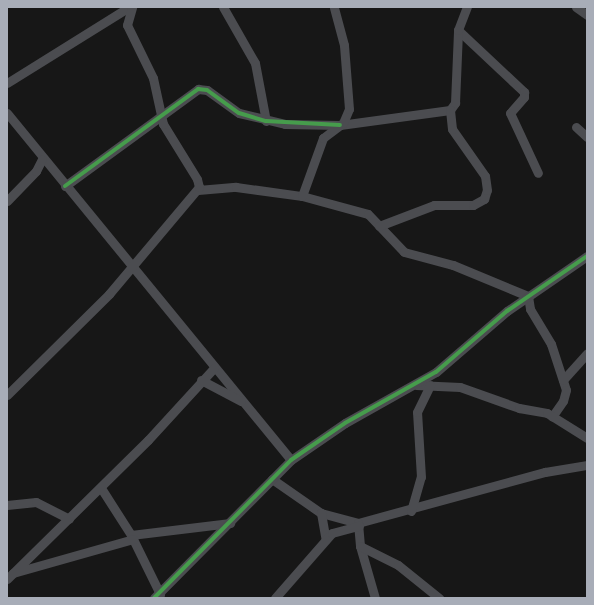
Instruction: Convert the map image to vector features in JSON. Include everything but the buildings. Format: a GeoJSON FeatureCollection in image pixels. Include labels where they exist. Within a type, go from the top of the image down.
{"type":"FeatureCollection","features":[{"type":"Feature","properties":{"kind":"street"},"geometry":{"type":"LineString","coordinates":[[7,83],[130,7]]}},
{"type":"Feature","properties":{"kind":"street"},"geometry":{"type":"LineString","coordinates":[[130,7],[127,25],[153,78],[161,117],[197,179],[198,190]]}},
{"type":"Feature","properties":{"kind":"street"},"geometry":{"type":"LineString","coordinates":[[224,7],[255,63],[266,122]]}},
{"type":"Feature","properties":{"kind":"street"},"geometry":{"type":"LineString","coordinates":[[302,196],[323,138],[340,125],[349,109],[348,77],[344,45],[334,7]]}},
{"type":"Feature","properties":{"kind":"street"},"geometry":{"type":"LineString","coordinates":[[379,226],[434,205],[473,205],[484,199],[486,176],[452,129],[450,110],[455,102],[458,30],[467,7]]}},
{"type":"Feature","properties":{"kind":"street"},"geometry":{"type":"LineString","coordinates":[[576,7],[587,15]]}},
{"type":"Feature","properties":{"kind":"street"},"geometry":{"type":"LineString","coordinates":[[458,30],[524,92],[524,97],[510,113],[538,173]]}},
{"type":"Feature","properties":{"kind":"street"},"geometry":{"type":"LineString","coordinates":[[65,186],[161,117],[187,94],[202,89],[239,113],[266,122],[340,125],[450,110]]}},
{"type":"Feature","properties":{"kind":"street"},"geometry":{"type":"LineString","coordinates":[[7,113],[42,159],[214,368],[246,403],[291,460]]}},
{"type":"Feature","properties":{"kind":"street"},"geometry":{"type":"LineString","coordinates":[[576,127],[587,137]]}},
{"type":"Feature","properties":{"kind":"street"},"geometry":{"type":"LineString","coordinates":[[7,201],[36,171],[42,159]]}},
{"type":"Feature","properties":{"kind":"street"},"geometry":{"type":"LineString","coordinates":[[7,395],[132,268],[158,232],[198,190],[236,187],[302,196],[368,214],[404,252],[452,265],[528,296]]}},
{"type":"Feature","properties":{"kind":"street"},"geometry":{"type":"LineString","coordinates":[[101,488],[132,537],[157,596],[291,460],[345,423],[416,384],[528,296],[587,256]]}},
{"type":"Feature","properties":{"kind":"street"},"geometry":{"type":"LineString","coordinates":[[528,296],[530,309],[550,344],[563,380],[566,396],[552,417]]}},
{"type":"Feature","properties":{"kind":"street"},"geometry":{"type":"LineString","coordinates":[[563,380],[587,353]]}},
{"type":"Feature","properties":{"kind":"street"},"geometry":{"type":"LineString","coordinates":[[10,576],[101,488],[201,380],[214,368]]}},
{"type":"Feature","properties":{"kind":"street"},"geometry":{"type":"LineString","coordinates":[[201,380],[246,403]]}},
{"type":"Feature","properties":{"kind":"street"},"geometry":{"type":"LineString","coordinates":[[416,384],[460,388],[552,417],[587,438]]}},
{"type":"Feature","properties":{"kind":"street"},"geometry":{"type":"LineString","coordinates":[[411,511],[421,477],[417,412],[430,385]]}},
{"type":"Feature","properties":{"kind":"street"},"geometry":{"type":"LineString","coordinates":[[275,598],[326,540],[338,530],[411,511],[545,472],[587,465]]}},
{"type":"Feature","properties":{"kind":"street"},"geometry":{"type":"LineString","coordinates":[[272,479],[321,513],[358,524]]}},
{"type":"Feature","properties":{"kind":"street"},"geometry":{"type":"LineString","coordinates":[[7,505],[36,502],[69,519]]}},
{"type":"Feature","properties":{"kind":"street"},"geometry":{"type":"LineString","coordinates":[[321,513],[326,540]]}},
{"type":"Feature","properties":{"kind":"street"},"geometry":{"type":"LineString","coordinates":[[10,576],[132,537],[230,523]]}},
{"type":"Feature","properties":{"kind":"street"},"geometry":{"type":"LineString","coordinates":[[358,524],[360,546],[375,598]]}},
{"type":"Feature","properties":{"kind":"street"},"geometry":{"type":"LineString","coordinates":[[360,546],[398,565],[439,598]]}},
{"type":"Feature","properties":{"kind":"cycle path"},"geometry":{"type":"LineString","coordinates":[[65,186],[198,89],[207,90],[239,113],[266,121],[340,125]]}},
{"type":"Feature","properties":{"kind":"cycle path"},"geometry":{"type":"LineString","coordinates":[[154,598],[291,460],[345,423],[436,372],[507,311],[587,256]]}}]}
